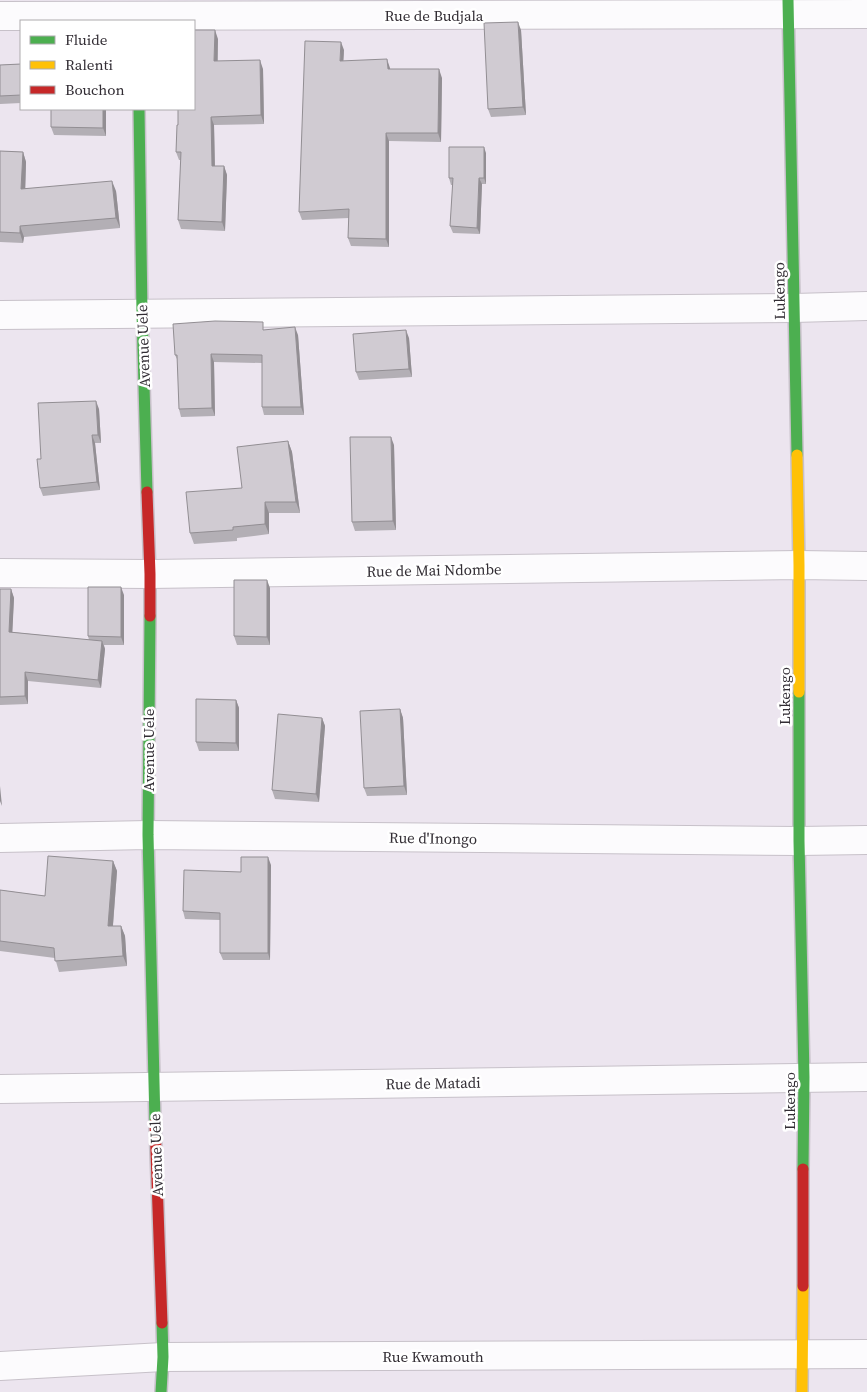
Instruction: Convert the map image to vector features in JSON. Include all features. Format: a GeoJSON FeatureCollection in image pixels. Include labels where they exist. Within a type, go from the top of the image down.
{"type":"FeatureCollection","features":[{"type":"Feature","properties":{"kind":"street","name":"Rue de Budjala"},"geometry":{"type":"LineString","coordinates":[[0,16],[788,7],[867,14]]}},
{"type":"Feature","properties":{"kind":"street","name":"Lukengo"},"geometry":{"type":"LineString","coordinates":[[788,7],[799,565],[799,841],[804,1077],[802,1392]]}},
{"type":"Feature","properties":{"kind":"street","name":"Avenue Uele"},"geometry":{"type":"LineString","coordinates":[[139,110],[142,314],[150,574],[148,835],[162,1392]]}},
{"type":"Feature","properties":{"kind":"street"},"geometry":{"type":"LineString","coordinates":[[0,315],[867,306]]}},
{"type":"Feature","properties":{"kind":"street","name":"Rue de Mai Ndombe"},"geometry":{"type":"LineString","coordinates":[[0,573],[150,574],[799,565],[867,566]]}},
{"type":"Feature","properties":{"kind":"street","name":"Rue d'Inongo"},"geometry":{"type":"LineString","coordinates":[[0,838],[148,835],[867,840]]}},
{"type":"Feature","properties":{"kind":"street","name":"Rue de Matadi"},"geometry":{"type":"LineString","coordinates":[[0,1089],[867,1077]]}},
{"type":"Feature","properties":{"kind":"street","name":"Rue Kwamouth"},"geometry":{"type":"LineString","coordinates":[[0,1366],[162,1357],[867,1354]]}},
{"type":"Feature","properties":{"kind":"building"},"geometry":{"type":"Polygon","coordinates":[[[518,22],[523,107],[488,109],[484,23],[518,22]]]}},
{"type":"Feature","properties":{"kind":"building"},"geometry":{"type":"Polygon","coordinates":[[[195,30],[215,30],[214,61],[260,60],[261,115],[211,117],[212,166],[224,166],[222,222],[178,220],[181,152],[176,152],[178,110],[195,110],[195,30]]]}},
{"type":"Feature","properties":{"kind":"building"},"geometry":{"type":"Polygon","coordinates":[[[305,41],[341,42],[340,61],[387,59],[388,69],[439,69],[438,133],[386,133],[386,239],[348,238],[349,209],[299,212],[305,41]]]}},
{"type":"Feature","properties":{"kind":"building"},"geometry":{"type":"Polygon","coordinates":[[[20,64],[20,95],[0,96],[0,65],[20,64]]]}},
{"type":"Feature","properties":{"kind":"building"},"geometry":{"type":"Polygon","coordinates":[[[51,110],[103,110],[103,128],[51,127],[51,110]]]}},
{"type":"Feature","properties":{"kind":"building"},"geometry":{"type":"Polygon","coordinates":[[[449,147],[484,147],[484,178],[479,178],[477,228],[450,226],[453,178],[449,178],[449,147]]]}},
{"type":"Feature","properties":{"kind":"building"},"geometry":{"type":"Polygon","coordinates":[[[0,151],[23,152],[21,189],[112,181],[116,218],[20,226],[20,233],[0,232],[0,151]]]}},
{"type":"Feature","properties":{"kind":"building"},"geometry":{"type":"Polygon","coordinates":[[[215,321],[263,322],[263,330],[295,327],[301,407],[262,407],[262,355],[211,354],[212,408],[179,409],[177,355],[175,355],[173,324],[215,321]]]}},
{"type":"Feature","properties":{"kind":"building"},"geometry":{"type":"Polygon","coordinates":[[[406,330],[409,369],[356,372],[353,334],[406,330]]]}},
{"type":"Feature","properties":{"kind":"building"},"geometry":{"type":"Polygon","coordinates":[[[96,401],[98,435],[92,435],[97,482],[40,488],[37,459],[41,459],[38,403],[96,401]]]}},
{"type":"Feature","properties":{"kind":"building"},"geometry":{"type":"Polygon","coordinates":[[[350,437],[391,437],[393,521],[352,522],[350,437]]]}},
{"type":"Feature","properties":{"kind":"building"},"geometry":{"type":"Polygon","coordinates":[[[288,441],[296,502],[265,502],[265,524],[233,527],[233,530],[190,533],[186,492],[242,488],[237,447],[288,441]]]}},
{"type":"Feature","properties":{"kind":"building"},"geometry":{"type":"Polygon","coordinates":[[[234,580],[267,580],[267,637],[234,636],[234,580]]]}},
{"type":"Feature","properties":{"kind":"building"},"geometry":{"type":"Polygon","coordinates":[[[88,587],[121,587],[121,637],[88,636],[88,587]]]}},
{"type":"Feature","properties":{"kind":"building"},"geometry":{"type":"Polygon","coordinates":[[[0,589],[11,589],[9,632],[102,641],[98,680],[25,672],[25,696],[0,697],[0,589]]]}},
{"type":"Feature","properties":{"kind":"building"},"geometry":{"type":"Polygon","coordinates":[[[196,699],[236,700],[236,743],[196,742],[196,699]]]}},
{"type":"Feature","properties":{"kind":"building"},"geometry":{"type":"Polygon","coordinates":[[[400,709],[404,786],[364,788],[360,711],[400,709]]]}},
{"type":"Feature","properties":{"kind":"building"},"geometry":{"type":"Polygon","coordinates":[[[278,714],[322,718],[316,794],[272,790],[278,714]]]}},
{"type":"Feature","properties":{"kind":"building"},"geometry":{"type":"Polygon","coordinates":[[[48,856],[113,861],[108,926],[121,926],[123,956],[55,961],[54,948],[0,941],[0,890],[45,896],[48,856]]]}},
{"type":"Feature","properties":{"kind":"building"},"geometry":{"type":"Polygon","coordinates":[[[241,857],[268,857],[268,953],[220,953],[220,913],[183,911],[184,870],[241,872],[241,857]]]}},
{"type":"Feature","properties":{"kind":"traffic: fast"},"geometry":{"type":"LineString","coordinates":[[788,0],[797,455]]}},
{"type":"Feature","properties":{"kind":"traffic: fast"},"geometry":{"type":"LineString","coordinates":[[139,110],[147,492]]}},
{"type":"Feature","properties":{"kind":"traffic: fast"},"geometry":{"type":"LineString","coordinates":[[150,616],[148,835],[155,1123]]}},
{"type":"Feature","properties":{"kind":"traffic: fast"},"geometry":{"type":"LineString","coordinates":[[799,692],[799,841],[804,1077],[803,1169]]}},
{"type":"Feature","properties":{"kind":"traffic: fast"},"geometry":{"type":"LineString","coordinates":[[161,1392],[162,1323]]}},
{"type":"Feature","properties":{"kind":"traffic: slow"},"geometry":{"type":"LineString","coordinates":[[797,455],[799,692]]}},
{"type":"Feature","properties":{"kind":"traffic: slow"},"geometry":{"type":"LineString","coordinates":[[802,1392],[803,1286]]}},
{"type":"Feature","properties":{"kind":"traffic: jam"},"geometry":{"type":"LineString","coordinates":[[147,492],[150,616]]}},
{"type":"Feature","properties":{"kind":"traffic: jam"},"geometry":{"type":"LineString","coordinates":[[155,1123],[162,1323]]}},
{"type":"Feature","properties":{"kind":"traffic: jam"},"geometry":{"type":"LineString","coordinates":[[803,1169],[803,1286]]}}]}
